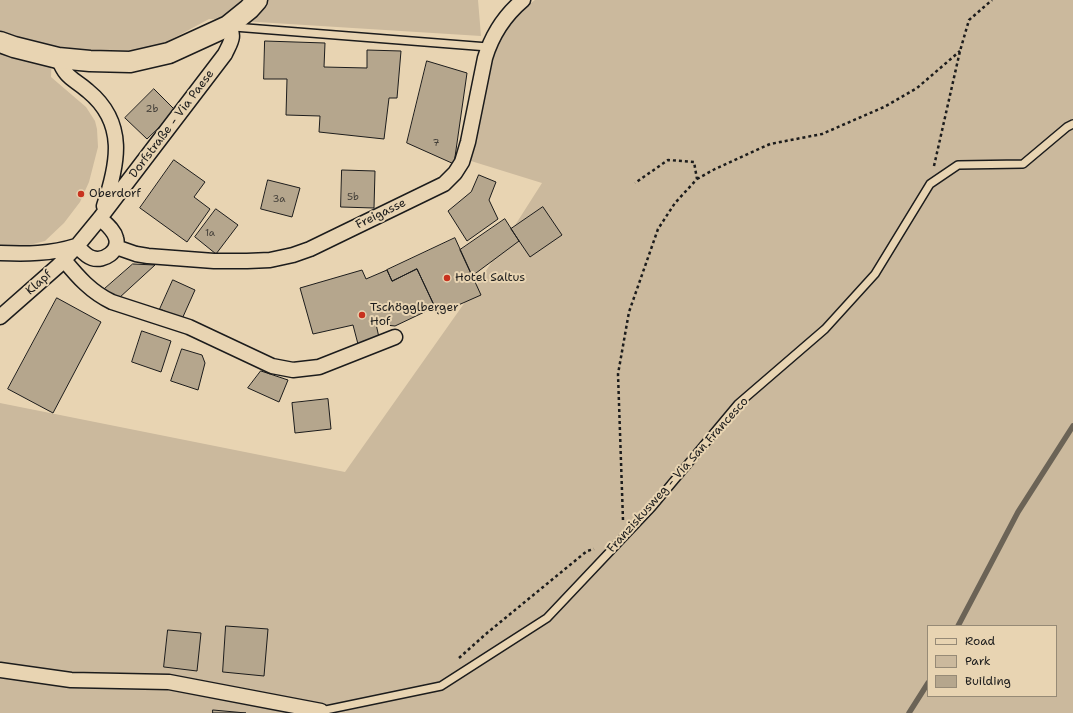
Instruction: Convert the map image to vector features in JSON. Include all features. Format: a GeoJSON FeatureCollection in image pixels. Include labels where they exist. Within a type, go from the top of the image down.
{"type":"FeatureCollection","features":[{"type":"Feature","properties":{"kind":"main road"},"geometry":{"type":"LineString","coordinates":[[0,42],[58,58],[90,61],[130,62],[169,53],[228,26],[249,9],[257,0]]}},
{"type":"Feature","properties":{"kind":"street","name":"Freigasse"},"geometry":{"type":"LineString","coordinates":[[116,247],[136,254],[168,258],[234,261],[270,260],[293,255],[310,249],[444,184],[455,173],[462,162],[468,142],[484,58],[488,47],[502,21],[523,0]]}},
{"type":"Feature","properties":{"kind":"street","name":"Dorfstraße - Via Paese"},"geometry":{"type":"LineString","coordinates":[[77,246],[225,54],[232,38],[232,31],[228,26]]}},
{"type":"Feature","properties":{"kind":"street","name":"Dorfstraße - Via Paese"},"geometry":{"type":"LineString","coordinates":[[58,58],[69,77],[89,91],[106,110],[113,123],[115,137],[115,164],[113,178],[100,218]]}},
{"type":"Feature","properties":{"kind":"street"},"geometry":{"type":"LineString","coordinates":[[0,253],[41,254],[77,246],[92,258],[101,259],[112,253],[116,247],[117,238],[114,232],[100,218]]}},
{"type":"Feature","properties":{"kind":"street","name":"Klapf"},"geometry":{"type":"LineString","coordinates":[[0,317],[64,260],[77,246]]}},
{"type":"Feature","properties":{"kind":"street"},"geometry":{"type":"LineString","coordinates":[[64,260],[88,288],[103,298],[189,327],[272,366],[294,370],[319,367],[395,337]]}},
{"type":"Feature","properties":{"kind":"street","name":"Franziskusweg - Via San Francesco"},"geometry":{"type":"LineString","coordinates":[[0,670],[71,680],[169,682],[321,711]]}},
{"type":"Feature","properties":{"kind":"lane"},"geometry":{"type":"LineString","coordinates":[[228,26],[488,47]]}},
{"type":"Feature","properties":{"kind":"lane","name":"Franziskusweg - Via San Francesco"},"geometry":{"type":"LineString","coordinates":[[321,711],[441,686],[548,618],[652,507],[738,404],[825,329],[875,274],[930,184],[958,165],[1023,164],[1067,127],[1073,124]]}},
{"type":"Feature","properties":{"kind":"path"},"geometry":{"type":"LineString","coordinates":[[930,184],[968,20],[992,0]]}},
{"type":"Feature","properties":{"kind":"path"},"geometry":{"type":"LineString","coordinates":[[623,538],[618,374],[629,312],[658,229],[675,203],[697,179],[715,169],[770,144],[822,134],[884,108],[917,88],[960,51]]}},
{"type":"Feature","properties":{"kind":"path"},"geometry":{"type":"LineString","coordinates":[[635,183],[668,160],[694,162],[697,179]]}},
{"type":"Feature","properties":{"kind":"path"},"geometry":{"type":"LineString","coordinates":[[441,686],[459,658],[487,633],[587,551],[617,544]]}},
{"type":"Feature","properties":{"kind":"green space"},"geometry":{"type":"Polygon","coordinates":[[[0,0],[478,0],[481,36],[209,19],[161,45],[115,54],[52,50],[51,77],[86,107],[95,121],[98,147],[89,182],[80,202],[64,223],[45,241],[21,247],[0,245],[0,0]]]}},
{"type":"Feature","properties":{"kind":"green space"},"geometry":{"type":"Polygon","coordinates":[[[535,0],[1073,0],[1073,713],[0,713],[0,403],[345,472],[475,288],[542,183],[471,161],[495,50],[512,20],[521,10],[535,0]]]}},
{"type":"Feature","properties":{"kind":"building"},"geometry":{"type":"Polygon","coordinates":[[[265,41],[325,43],[324,67],[367,68],[367,50],[401,51],[397,98],[389,98],[384,139],[319,132],[320,116],[286,115],[287,79],[264,79],[265,41]]]}},
{"type":"Feature","properties":{"kind":"building"},"geometry":{"type":"Polygon","coordinates":[[[427,61],[467,73],[454,164],[407,143],[427,61]]]}},
{"type":"Feature","properties":{"kind":"building"},"geometry":{"type":"Polygon","coordinates":[[[154,89],[176,111],[147,139],[125,118],[154,89]]]}},
{"type":"Feature","properties":{"kind":"building"},"geometry":{"type":"Polygon","coordinates":[[[174,160],[205,182],[194,197],[210,209],[187,242],[140,208],[174,160]]]}},
{"type":"Feature","properties":{"kind":"building"},"geometry":{"type":"Polygon","coordinates":[[[342,170],[375,171],[374,208],[341,207],[342,170]]]}},
{"type":"Feature","properties":{"kind":"building"},"geometry":{"type":"Polygon","coordinates":[[[479,175],[496,182],[489,200],[498,219],[467,241],[448,211],[471,192],[479,175]]]}},
{"type":"Feature","properties":{"kind":"building"},"geometry":{"type":"Polygon","coordinates":[[[268,180],[300,188],[292,217],[261,209],[268,180]]]}},
{"type":"Feature","properties":{"kind":"building"},"geometry":{"type":"Polygon","coordinates":[[[543,207],[562,235],[530,257],[511,229],[543,207]]]}},
{"type":"Feature","properties":{"kind":"building"},"geometry":{"type":"Polygon","coordinates":[[[216,209],[238,225],[216,254],[195,237],[216,209]]]}},
{"type":"Feature","properties":{"kind":"building"},"geometry":{"type":"Polygon","coordinates":[[[505,219],[519,241],[472,276],[460,250],[505,219]]]}},
{"type":"Feature","properties":{"kind":"building","name":"Hotel Saltus"},"geometry":{"type":"Polygon","coordinates":[[[455,238],[481,295],[438,314],[417,269],[392,281],[387,270],[455,238]]]}},
{"type":"Feature","properties":{"kind":"building"},"geometry":{"type":"Polygon","coordinates":[[[133,264],[155,265],[119,298],[101,292],[133,264]]]}},
{"type":"Feature","properties":{"kind":"building","name":"Tschögglberger Hof"},"geometry":{"type":"Polygon","coordinates":[[[417,269],[435,307],[395,326],[376,324],[380,342],[359,348],[353,325],[313,334],[300,288],[362,270],[366,279],[387,270],[392,281],[417,269]]]}},
{"type":"Feature","properties":{"kind":"building"},"geometry":{"type":"Polygon","coordinates":[[[173,280],[195,290],[182,319],[160,309],[173,280]]]}},
{"type":"Feature","properties":{"kind":"building"},"geometry":{"type":"Polygon","coordinates":[[[57,298],[101,322],[53,413],[8,389],[57,298]]]}},
{"type":"Feature","properties":{"kind":"building"},"geometry":{"type":"Polygon","coordinates":[[[142,331],[171,341],[161,372],[132,362],[142,331]]]}},
{"type":"Feature","properties":{"kind":"building"},"geometry":{"type":"Polygon","coordinates":[[[182,349],[202,355],[205,363],[198,390],[171,381],[182,349]]]}},
{"type":"Feature","properties":{"kind":"building"},"geometry":{"type":"Polygon","coordinates":[[[261,371],[288,380],[279,402],[248,388],[261,371]]]}},
{"type":"Feature","properties":{"kind":"building"},"geometry":{"type":"Polygon","coordinates":[[[328,399],[331,429],[295,433],[292,403],[328,399]]]}},
{"type":"Feature","properties":{"kind":"building"},"geometry":{"type":"Polygon","coordinates":[[[226,626],[268,629],[264,676],[223,672],[226,626]]]}},
{"type":"Feature","properties":{"kind":"building"},"geometry":{"type":"Polygon","coordinates":[[[168,630],[201,633],[197,671],[164,667],[168,630]]]}},
{"type":"Feature","properties":{"kind":"building"},"geometry":{"type":"Polygon","coordinates":[[[213,710],[246,713],[213,713],[213,710]]]}},
{"type":"Feature","properties":{"kind":"waterway"},"geometry":{"type":"LineString","coordinates":[[959,625],[1018,512],[1073,426]]}},
{"type":"Feature","properties":{"kind":"waterway"},"geometry":{"type":"LineString","coordinates":[[909,713],[927,685]]}},
{"type":"Feature","properties":{"kind":"place","name":"Oberdorf"},"geometry":{"type":"Point","coordinates":[81,194]}},
{"type":"Feature","properties":{"kind":"place","name":"Hotel Saltus"},"geometry":{"type":"Point","coordinates":[447,278]}},
{"type":"Feature","properties":{"kind":"place","name":"Tschögglberger Hof"},"geometry":{"type":"Point","coordinates":[362,315]}}]}
